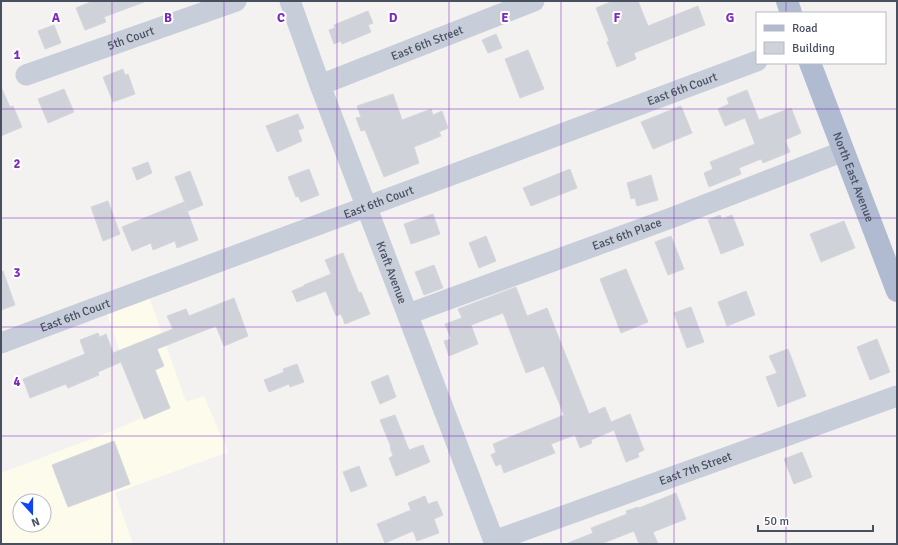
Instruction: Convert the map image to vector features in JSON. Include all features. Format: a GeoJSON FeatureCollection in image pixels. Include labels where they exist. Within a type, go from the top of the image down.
{"type":"FeatureCollection","features":[{"type":"Feature","properties":{"kind":"main road"},"geometry":{"type":"LineString","coordinates":[[787,1],[791,12]]}},
{"type":"Feature","properties":{"kind":"main road","name":"North East Avenue"},"geometry":{"type":"LineString","coordinates":[[810,64],[897,292]]}},
{"type":"Feature","properties":{"kind":"street","name":"5th Court"},"geometry":{"type":"LineString","coordinates":[[26,75],[236,1]]}},
{"type":"Feature","properties":{"kind":"street","name":"Kraft Avenue"},"geometry":{"type":"LineString","coordinates":[[290,1],[320,85],[494,542]]}},
{"type":"Feature","properties":{"kind":"street","name":"East 6th Street"},"geometry":{"type":"LineString","coordinates":[[320,85],[534,1]]}},
{"type":"Feature","properties":{"kind":"street","name":"East 6th Court"},"geometry":{"type":"LineString","coordinates":[[1,343],[756,61]]}},
{"type":"Feature","properties":{"kind":"street","name":"East 6th Place"},"geometry":{"type":"LineString","coordinates":[[408,314],[671,218],[844,151]]}},
{"type":"Feature","properties":{"kind":"street","name":"East 7th Street"},"geometry":{"type":"LineString","coordinates":[[494,542],[897,396]]}},
{"type":"Feature","properties":{"kind":"shaded area"},"geometry":{"type":"Polygon","coordinates":[[[149,297],[186,402],[204,396],[228,452],[115,493],[133,544],[1,544],[1,473],[107,433],[142,418],[107,313],[149,297]]]}},
{"type":"Feature","properties":{"kind":"building"},"geometry":{"type":"Polygon","coordinates":[[[93,1],[144,2],[104,17],[106,22],[85,30],[76,8],[93,1]]]}},
{"type":"Feature","properties":{"kind":"building"},"geometry":{"type":"Polygon","coordinates":[[[613,1],[638,1],[648,26],[698,6],[705,25],[634,53],[636,59],[617,67],[596,8],[613,1]]]}},
{"type":"Feature","properties":{"kind":"building"},"geometry":{"type":"Polygon","coordinates":[[[368,11],[373,23],[368,25],[371,32],[342,44],[341,41],[334,44],[329,30],[335,28],[334,25],[368,11]]]}},
{"type":"Feature","properties":{"kind":"building"},"geometry":{"type":"Polygon","coordinates":[[[54,25],[61,43],[45,49],[38,31],[54,25]]]}},
{"type":"Feature","properties":{"kind":"building"},"geometry":{"type":"Polygon","coordinates":[[[496,34],[502,48],[488,53],[482,40],[496,34]]]}},
{"type":"Feature","properties":{"kind":"building"},"geometry":{"type":"Polygon","coordinates":[[[528,50],[544,89],[520,98],[505,59],[528,50]]]}},
{"type":"Feature","properties":{"kind":"building"},"geometry":{"type":"Polygon","coordinates":[[[123,69],[125,75],[128,74],[135,94],[113,102],[103,77],[123,69]]]}},
{"type":"Feature","properties":{"kind":"building"},"geometry":{"type":"Polygon","coordinates":[[[1,87],[10,107],[13,106],[22,127],[1,136],[1,87]]]}},
{"type":"Feature","properties":{"kind":"building"},"geometry":{"type":"Polygon","coordinates":[[[64,89],[74,112],[48,123],[38,99],[64,89]]]}},
{"type":"Feature","properties":{"kind":"building"},"geometry":{"type":"Polygon","coordinates":[[[747,90],[759,120],[791,108],[801,133],[785,140],[790,152],[763,163],[761,159],[739,168],[741,174],[709,187],[704,173],[713,169],[710,162],[755,144],[745,118],[725,126],[718,109],[729,104],[727,98],[747,90]]]}},
{"type":"Feature","properties":{"kind":"building"},"geometry":{"type":"Polygon","coordinates":[[[393,94],[402,120],[431,109],[433,115],[442,111],[448,128],[439,132],[441,136],[414,147],[419,163],[384,177],[365,130],[361,131],[356,118],[361,117],[357,106],[393,94]]]}},
{"type":"Feature","properties":{"kind":"building"},"geometry":{"type":"Polygon","coordinates":[[[681,106],[692,133],[653,149],[641,122],[681,106]]]}},
{"type":"Feature","properties":{"kind":"building"},"geometry":{"type":"Polygon","coordinates":[[[298,114],[304,128],[298,130],[302,141],[277,152],[266,126],[298,114]]]}},
{"type":"Feature","properties":{"kind":"building"},"geometry":{"type":"Polygon","coordinates":[[[148,162],[152,173],[137,180],[132,168],[148,162]]]}},
{"type":"Feature","properties":{"kind":"building"},"geometry":{"type":"Polygon","coordinates":[[[309,169],[319,195],[301,202],[298,196],[296,197],[288,177],[309,169]]]}},
{"type":"Feature","properties":{"kind":"building"},"geometry":{"type":"Polygon","coordinates":[[[570,169],[577,188],[531,206],[523,188],[570,169]]]}},
{"type":"Feature","properties":{"kind":"building"},"geometry":{"type":"Polygon","coordinates":[[[190,171],[203,205],[188,211],[175,177],[190,171]]]}},
{"type":"Feature","properties":{"kind":"building"},"geometry":{"type":"Polygon","coordinates":[[[651,175],[658,200],[637,206],[635,198],[631,199],[627,183],[651,175]]]}},
{"type":"Feature","properties":{"kind":"building"},"geometry":{"type":"Polygon","coordinates":[[[108,201],[120,234],[103,241],[91,207],[108,201]]]}},
{"type":"Feature","properties":{"kind":"building"},"geometry":{"type":"Polygon","coordinates":[[[184,202],[198,240],[177,248],[175,241],[153,250],[151,243],[132,251],[122,227],[184,202]]]}},
{"type":"Feature","properties":{"kind":"building"},"geometry":{"type":"Polygon","coordinates":[[[433,214],[440,234],[411,244],[404,224],[433,214]]]}},
{"type":"Feature","properties":{"kind":"building"},"geometry":{"type":"Polygon","coordinates":[[[720,215],[722,219],[732,215],[744,245],[721,254],[708,220],[720,215]]]}},
{"type":"Feature","properties":{"kind":"building"},"geometry":{"type":"Polygon","coordinates":[[[844,221],[855,248],[821,262],[810,234],[844,221]]]}},
{"type":"Feature","properties":{"kind":"building"},"geometry":{"type":"Polygon","coordinates":[[[486,236],[496,261],[479,268],[469,243],[486,236]]]}},
{"type":"Feature","properties":{"kind":"building"},"geometry":{"type":"Polygon","coordinates":[[[671,236],[684,269],[668,275],[655,242],[671,236]]]}},
{"type":"Feature","properties":{"kind":"building"},"geometry":{"type":"Polygon","coordinates":[[[343,253],[359,293],[361,292],[370,314],[345,324],[341,314],[336,316],[326,291],[297,302],[292,291],[331,274],[325,260],[343,253]]]}},
{"type":"Feature","properties":{"kind":"building"},"geometry":{"type":"Polygon","coordinates":[[[434,265],[443,288],[424,295],[415,272],[434,265]]]}},
{"type":"Feature","properties":{"kind":"building"},"geometry":{"type":"Polygon","coordinates":[[[626,269],[648,322],[621,333],[600,279],[626,269]]]}},
{"type":"Feature","properties":{"kind":"building"},"geometry":{"type":"Polygon","coordinates":[[[1,271],[3,271],[15,305],[1,310],[1,271]]]}},
{"type":"Feature","properties":{"kind":"building"},"geometry":{"type":"Polygon","coordinates":[[[516,287],[527,316],[547,308],[589,414],[605,407],[611,422],[630,414],[644,450],[638,453],[639,457],[626,462],[614,430],[591,440],[592,443],[580,448],[575,435],[551,444],[555,453],[504,473],[501,464],[496,466],[491,455],[496,452],[493,444],[564,415],[544,366],[526,373],[503,313],[471,325],[478,344],[449,356],[444,341],[451,339],[445,324],[462,318],[458,309],[516,287]]]}},
{"type":"Feature","properties":{"kind":"building"},"geometry":{"type":"Polygon","coordinates":[[[746,291],[755,315],[727,326],[718,302],[746,291]]]}},
{"type":"Feature","properties":{"kind":"building"},"geometry":{"type":"Polygon","coordinates":[[[234,298],[248,336],[224,346],[216,326],[157,349],[164,366],[155,370],[170,408],[144,419],[121,362],[98,372],[99,375],[68,388],[66,384],[30,398],[23,379],[85,354],[80,340],[98,333],[100,337],[106,334],[113,353],[173,329],[167,316],[186,309],[189,316],[234,298]]]}},
{"type":"Feature","properties":{"kind":"building"},"geometry":{"type":"Polygon","coordinates":[[[691,307],[704,342],[687,348],[674,313],[691,307]]]}},
{"type":"Feature","properties":{"kind":"building"},"geometry":{"type":"Polygon","coordinates":[[[877,339],[890,372],[870,380],[857,347],[877,339]]]}},
{"type":"Feature","properties":{"kind":"building"},"geometry":{"type":"Polygon","coordinates":[[[788,349],[806,396],[778,407],[766,377],[777,373],[769,356],[788,349]]]}},
{"type":"Feature","properties":{"kind":"building"},"geometry":{"type":"Polygon","coordinates":[[[297,364],[304,382],[290,387],[289,384],[269,392],[264,380],[284,372],[283,369],[297,364]]]}},
{"type":"Feature","properties":{"kind":"building"},"geometry":{"type":"Polygon","coordinates":[[[388,375],[396,397],[380,404],[371,382],[388,375]]]}},
{"type":"Feature","properties":{"kind":"building"},"geometry":{"type":"Polygon","coordinates":[[[395,415],[409,450],[423,445],[430,462],[396,476],[389,458],[393,456],[391,447],[380,420],[395,415]]]}},
{"type":"Feature","properties":{"kind":"building"},"geometry":{"type":"Polygon","coordinates":[[[114,441],[130,484],[68,507],[52,465],[114,441]]]}},
{"type":"Feature","properties":{"kind":"building"},"geometry":{"type":"Polygon","coordinates":[[[802,452],[812,477],[794,484],[784,459],[802,452]]]}},
{"type":"Feature","properties":{"kind":"building"},"geometry":{"type":"Polygon","coordinates":[[[359,466],[367,486],[351,492],[343,472],[359,466]]]}},
{"type":"Feature","properties":{"kind":"building"},"geometry":{"type":"Polygon","coordinates":[[[676,493],[686,519],[653,532],[658,544],[639,544],[634,531],[601,544],[568,544],[593,533],[591,528],[627,514],[626,511],[639,508],[676,493]]]}},
{"type":"Feature","properties":{"kind":"building"},"geometry":{"type":"Polygon","coordinates":[[[425,496],[428,504],[437,501],[443,515],[434,519],[439,533],[417,541],[413,531],[385,543],[377,524],[411,510],[408,503],[425,496]]]}}]}
